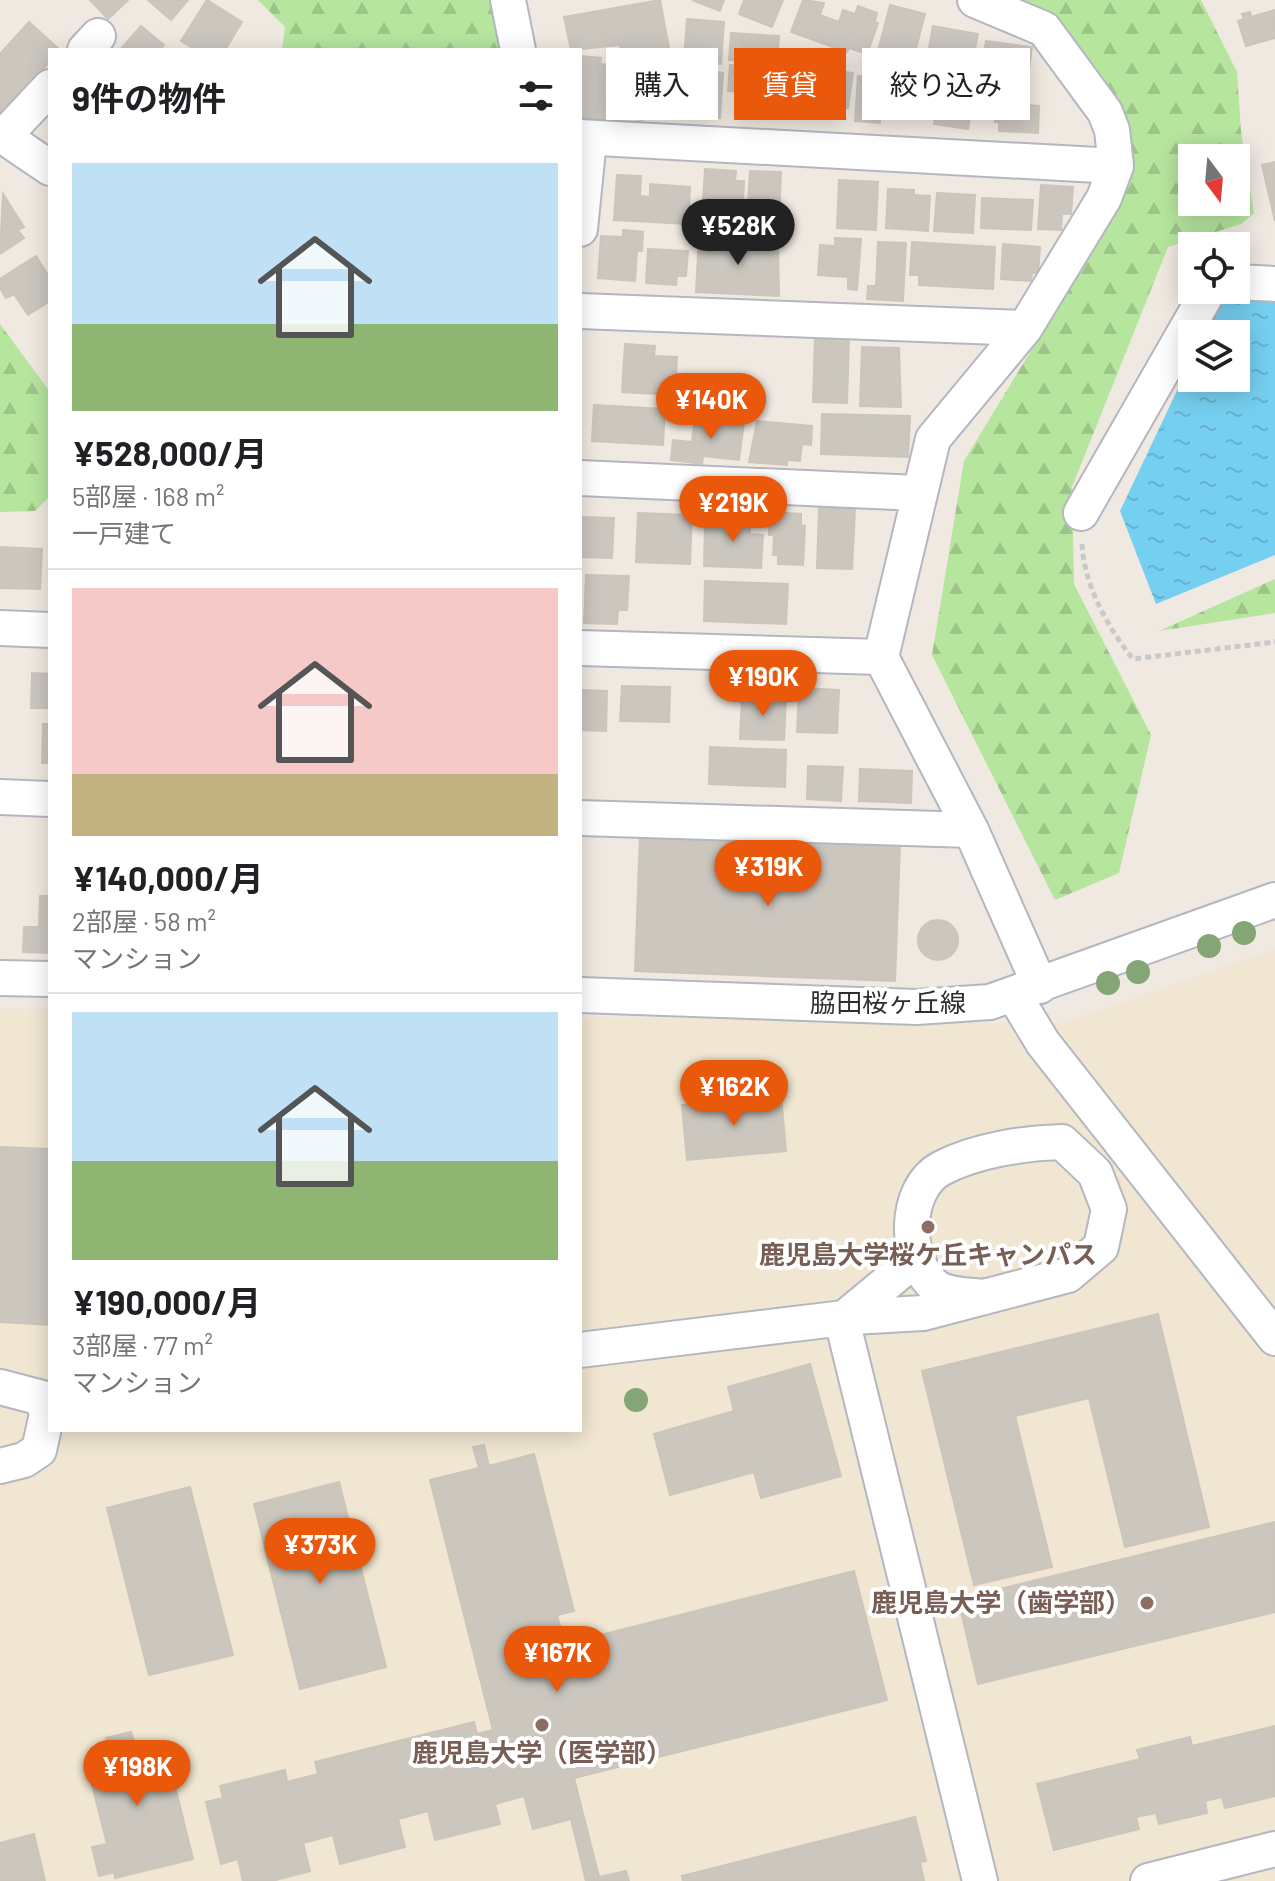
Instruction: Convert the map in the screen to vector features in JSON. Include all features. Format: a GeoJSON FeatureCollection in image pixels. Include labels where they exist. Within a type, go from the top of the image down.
{"type":"FeatureCollection","features":[{"type":"Feature","properties":{"kind":"street"},"geometry":{"type":"LineString","coordinates":[[508,0],[518,48]]}},
{"type":"Feature","properties":{"kind":"street"},"geometry":{"type":"LineString","coordinates":[[975,0],[1044,29],[1105,112],[1112,130],[1116,166],[1104,198],[1025,328],[933,439],[881,657],[971,830],[1043,1043],[1275,1338]]}},
{"type":"Feature","properties":{"kind":"street"},"geometry":{"type":"LineString","coordinates":[[48,89],[2,135],[48,167]]}},
{"type":"Feature","properties":{"kind":"street"},"geometry":{"type":"LineString","coordinates":[[582,184],[584,138],[1116,166]]}},
{"type":"Feature","properties":{"kind":"street"},"geometry":{"type":"LineString","coordinates":[[1250,283],[1275,284]]}},
{"type":"Feature","properties":{"kind":"street"},"geometry":{"type":"LineString","coordinates":[[1081,513],[1201,304]]}},
{"type":"Feature","properties":{"kind":"street"},"geometry":{"type":"LineString","coordinates":[[582,311],[1025,328]]}},
{"type":"Feature","properties":{"kind":"street"},"geometry":{"type":"LineString","coordinates":[[582,478],[918,493]]}},
{"type":"Feature","properties":{"kind":"street"},"geometry":{"type":"LineString","coordinates":[[582,648],[881,657]]}},
{"type":"Feature","properties":{"kind":"street"},"geometry":{"type":"LineString","coordinates":[[0,797],[48,799]]}},
{"type":"Feature","properties":{"kind":"street"},"geometry":{"type":"LineString","coordinates":[[582,818],[971,830]]}},
{"type":"Feature","properties":{"kind":"street","name":"脇田桜ヶ丘線"},"geometry":{"type":"LineString","coordinates":[[582,995],[917,1007],[990,1002],[1275,900]]}},
{"type":"Feature","properties":{"kind":"street"},"geometry":{"type":"LineString","coordinates":[[0,978],[48,979]]}},
{"type":"Feature","properties":{"kind":"street"},"geometry":{"type":"LineString","coordinates":[[985,1297],[937,1288],[918,1257],[912,1227],[916,1200],[926,1182],[941,1168],[995,1151],[1062,1142],[1093,1107]]}},
{"type":"Feature","properties":{"kind":"street"},"geometry":{"type":"LineString","coordinates":[[582,1350],[923,1313],[1068,1275],[1101,1247],[1109,1209],[1095,1173],[1062,1142]]}},
{"type":"Feature","properties":{"kind":"street"},"geometry":{"type":"LineString","coordinates":[[842,1320],[918,1257]]}},
{"type":"Feature","properties":{"kind":"street"},"geometry":{"type":"LineString","coordinates":[[842,1320],[980,1881]]}},
{"type":"Feature","properties":{"kind":"street"},"geometry":{"type":"LineString","coordinates":[[0,1387],[46,1398],[47,1414],[39,1450],[24,1460],[0,1466]]}},
{"type":"Feature","properties":{"kind":"street"},"geometry":{"type":"LineString","coordinates":[[1148,1881],[1275,1849]]}},
{"type":"Feature","properties":{"kind":"path"},"geometry":{"type":"LineString","coordinates":[[1081,513],[1083,560],[1110,630],[1133,659],[1275,642]]}},
{"type":"Feature","properties":{"kind":"shaded area","name":"鹿児島大学桜ケ丘キャンパス"},"geometry":{"type":"Polygon","coordinates":[[[1275,949],[1275,1881],[0,1881],[0,1009],[48,1009],[48,1432],[582,1432],[582,1017],[1061,1024],[1275,949]]]}},
{"type":"Feature","properties":{"kind":"green space"},"geometry":{"type":"Polygon","coordinates":[[[258,0],[494,0],[509,48],[282,48],[285,27],[258,0]]]}},
{"type":"Feature","properties":{"kind":"green space"},"geometry":{"type":"Polygon","coordinates":[[[1011,0],[1201,0],[1237,72],[1243,144],[1178,144],[1178,216],[1250,216],[1250,188],[1254,213],[1241,224],[1216,232],[1178,232],[1178,244],[1168,247],[1072,487],[1074,584],[1151,735],[1119,873],[1055,900],[932,655],[964,461],[1125,196],[1126,162],[1011,0]]]}},
{"type":"Feature","properties":{"kind":"green space"},"geometry":{"type":"Polygon","coordinates":[[[0,324],[48,389],[48,498],[35,511],[0,512],[0,324]]]}},
{"type":"Feature","properties":{"kind":"green space"},"geometry":{"type":"Polygon","coordinates":[[[1275,579],[1275,613],[1159,631],[1275,579]]]}},
{"type":"Feature","properties":{"kind":"water"},"geometry":{"type":"Polygon","coordinates":[[[1250,299],[1275,300],[1275,555],[1156,604],[1120,511],[1178,389],[1178,392],[1250,392],[1250,320],[1210,320],[1217,304],[1250,304],[1250,299]]]}},
{"type":"Feature","properties":{"kind":"building"},"geometry":{"type":"Polygon","coordinates":[[[90,0],[128,0],[108,19],[90,0]]]}},
{"type":"Feature","properties":{"kind":"building"},"geometry":{"type":"Polygon","coordinates":[[[148,0],[188,0],[171,20],[148,0]]]}},
{"type":"Feature","properties":{"kind":"building"},"geometry":{"type":"Polygon","coordinates":[[[207,0],[242,22],[226,48],[193,48],[181,41],[207,0]]]}},
{"type":"Feature","properties":{"kind":"building"},"geometry":{"type":"Polygon","coordinates":[[[660,0],[669,48],[621,48],[620,45],[571,48],[564,17],[660,0]]]}},
{"type":"Feature","properties":{"kind":"building"},"geometry":{"type":"Polygon","coordinates":[[[692,0],[724,0],[720,11],[692,0]]]}},
{"type":"Feature","properties":{"kind":"building"},"geometry":{"type":"Polygon","coordinates":[[[744,0],[783,0],[772,27],[739,14],[744,0]]]}},
{"type":"Feature","properties":{"kind":"building"},"geometry":{"type":"Polygon","coordinates":[[[803,0],[824,3],[820,15],[839,22],[843,10],[855,14],[858,6],[877,13],[875,22],[878,23],[869,48],[862,48],[862,52],[849,48],[847,52],[846,48],[836,48],[791,32],[803,0]]]}},
{"type":"Feature","properties":{"kind":"building"},"geometry":{"type":"Polygon","coordinates":[[[890,5],[925,14],[916,48],[879,48],[890,5]]]}},
{"type":"Feature","properties":{"kind":"building"},"geometry":{"type":"Polygon","coordinates":[[[1275,10],[1275,38],[1246,46],[1238,21],[1244,19],[1242,14],[1250,12],[1251,17],[1275,10]]]}},
{"type":"Feature","properties":{"kind":"building"},"geometry":{"type":"Polygon","coordinates":[[[687,19],[724,22],[721,64],[718,64],[718,48],[685,48],[687,19]]]}},
{"type":"Feature","properties":{"kind":"building"},"geometry":{"type":"Polygon","coordinates":[[[29,22],[58,48],[48,48],[48,63],[7,110],[0,111],[0,54],[29,22]]]}},
{"type":"Feature","properties":{"kind":"building"},"geometry":{"type":"Polygon","coordinates":[[[141,26],[164,45],[161,48],[122,48],[141,26]]]}},
{"type":"Feature","properties":{"kind":"building"},"geometry":{"type":"Polygon","coordinates":[[[933,26],[978,34],[975,48],[929,48],[933,26]]]}},
{"type":"Feature","properties":{"kind":"building"},"geometry":{"type":"Polygon","coordinates":[[[731,33],[779,36],[778,48],[734,48],[734,60],[729,60],[731,33]]]}},
{"type":"Feature","properties":{"kind":"building"},"geometry":{"type":"Polygon","coordinates":[[[986,41],[1032,47],[1030,62],[1030,48],[985,48],[986,41]]]}},
{"type":"Feature","properties":{"kind":"building"},"geometry":{"type":"Polygon","coordinates":[[[582,56],[601,58],[600,64],[606,65],[606,120],[582,117],[582,56]]]}},
{"type":"Feature","properties":{"kind":"building"},"geometry":{"type":"Polygon","coordinates":[[[730,65],[734,65],[734,91],[728,91],[730,65]]]}},
{"type":"Feature","properties":{"kind":"building"},"geometry":{"type":"Polygon","coordinates":[[[718,72],[723,73],[718,118],[718,72]]]}},
{"type":"Feature","properties":{"kind":"building"},"geometry":{"type":"Polygon","coordinates":[[[846,72],[853,73],[846,108],[846,72]]]}},
{"type":"Feature","properties":{"kind":"building"},"geometry":{"type":"Polygon","coordinates":[[[858,76],[862,76],[862,120],[880,120],[880,123],[855,121],[858,76]]]}},
{"type":"Feature","properties":{"kind":"building"},"geometry":{"type":"Polygon","coordinates":[[[1030,105],[1039,106],[1038,133],[999,131],[999,122],[995,122],[1030,120],[1030,105]]]}},
{"type":"Feature","properties":{"kind":"building"},"geometry":{"type":"Polygon","coordinates":[[[935,120],[969,120],[968,129],[934,124],[935,120]]]}},
{"type":"Feature","properties":{"kind":"building"},"geometry":{"type":"Polygon","coordinates":[[[1275,162],[1275,221],[1262,165],[1275,162]]]}},
{"type":"Feature","properties":{"kind":"building"},"geometry":{"type":"Polygon","coordinates":[[[705,169],[736,171],[735,181],[744,181],[742,221],[702,219],[705,169]]]}},
{"type":"Feature","properties":{"kind":"building"},"geometry":{"type":"Polygon","coordinates":[[[750,171],[781,172],[779,221],[747,219],[750,171]]]}},
{"type":"Feature","properties":{"kind":"building"},"geometry":{"type":"Polygon","coordinates":[[[617,175],[641,176],[640,196],[650,197],[650,184],[690,187],[688,224],[614,220],[617,175]]]}},
{"type":"Feature","properties":{"kind":"building"},"geometry":{"type":"Polygon","coordinates":[[[839,180],[878,182],[876,230],[837,228],[839,180]]]}},
{"type":"Feature","properties":{"kind":"building"},"geometry":{"type":"Polygon","coordinates":[[[1041,185],[1073,187],[1071,214],[1062,214],[1061,230],[1038,229],[1041,185]]]}},
{"type":"Feature","properties":{"kind":"building"},"geometry":{"type":"Polygon","coordinates":[[[888,189],[914,190],[914,195],[930,196],[928,231],[886,228],[888,189]]]}},
{"type":"Feature","properties":{"kind":"building"},"geometry":{"type":"Polygon","coordinates":[[[937,193],[975,195],[973,233],[934,231],[937,193]]]}},
{"type":"Feature","properties":{"kind":"building"},"geometry":{"type":"Polygon","coordinates":[[[3,194],[24,227],[18,230],[24,238],[0,254],[3,194]]]}},
{"type":"Feature","properties":{"kind":"building"},"geometry":{"type":"Polygon","coordinates":[[[982,198],[1033,200],[1031,230],[981,228],[982,198]]]}},
{"type":"Feature","properties":{"kind":"building"},"geometry":{"type":"Polygon","coordinates":[[[623,230],[643,232],[642,251],[637,251],[635,281],[598,278],[601,236],[623,237],[623,230]]]}},
{"type":"Feature","properties":{"kind":"building"},"geometry":{"type":"Polygon","coordinates":[[[699,237],[778,242],[779,296],[696,292],[699,237]]]}},
{"type":"Feature","properties":{"kind":"building"},"geometry":{"type":"Polygon","coordinates":[[[835,238],[861,239],[857,290],[848,289],[848,277],[818,275],[820,245],[835,246],[835,238]]]}},
{"type":"Feature","properties":{"kind":"building"},"geometry":{"type":"Polygon","coordinates":[[[878,242],[906,243],[903,301],[867,299],[868,286],[876,286],[878,242]]]}},
{"type":"Feature","properties":{"kind":"building"},"geometry":{"type":"Polygon","coordinates":[[[912,242],[995,247],[993,289],[919,285],[919,275],[910,275],[912,242]]]}},
{"type":"Feature","properties":{"kind":"building"},"geometry":{"type":"Polygon","coordinates":[[[1003,244],[1040,247],[1038,273],[1032,273],[1031,281],[1001,279],[1003,244]]]}},
{"type":"Feature","properties":{"kind":"building"},"geometry":{"type":"Polygon","coordinates":[[[648,249],[688,251],[686,276],[677,276],[676,285],[646,283],[648,249]]]}},
{"type":"Feature","properties":{"kind":"building"},"geometry":{"type":"Polygon","coordinates":[[[36,256],[48,275],[48,302],[28,315],[14,294],[6,298],[0,288],[0,279],[36,256]]]}},
{"type":"Feature","properties":{"kind":"building"},"geometry":{"type":"Polygon","coordinates":[[[815,336],[849,337],[847,403],[813,402],[815,336]]]}},
{"type":"Feature","properties":{"kind":"building"},"geometry":{"type":"Polygon","coordinates":[[[625,344],[655,346],[654,356],[677,357],[675,395],[622,392],[625,344]]]}},
{"type":"Feature","properties":{"kind":"building"},"geometry":{"type":"Polygon","coordinates":[[[862,347],[899,348],[901,407],[860,406],[862,347]]]}},
{"type":"Feature","properties":{"kind":"building"},"geometry":{"type":"Polygon","coordinates":[[[594,405],[665,409],[663,445],[592,441],[594,405]]]}},
{"type":"Feature","properties":{"kind":"building"},"geometry":{"type":"Polygon","coordinates":[[[822,414],[910,416],[908,457],[821,454],[822,414]]]}},
{"type":"Feature","properties":{"kind":"building"},"geometry":{"type":"Polygon","coordinates":[[[695,416],[744,421],[739,460],[703,456],[702,464],[671,460],[673,440],[692,442],[695,416]]]}},
{"type":"Feature","properties":{"kind":"building"},"geometry":{"type":"Polygon","coordinates":[[[757,421],[812,426],[811,445],[802,444],[800,461],[787,460],[787,465],[749,462],[757,421]]]}},
{"type":"Feature","properties":{"kind":"building"},"geometry":{"type":"Polygon","coordinates":[[[819,508],[855,509],[852,569],[817,568],[819,508]]]}},
{"type":"Feature","properties":{"kind":"building"},"geometry":{"type":"Polygon","coordinates":[[[770,512],[801,514],[801,525],[805,526],[803,565],[778,564],[778,555],[773,555],[774,535],[769,535],[770,512]]]}},
{"type":"Feature","properties":{"kind":"building"},"geometry":{"type":"Polygon","coordinates":[[[638,513],[692,515],[690,564],[636,562],[638,513]]]}},
{"type":"Feature","properties":{"kind":"building"},"geometry":{"type":"Polygon","coordinates":[[[582,517],[614,518],[612,558],[582,557],[582,517]]]}},
{"type":"Feature","properties":{"kind":"building"},"geometry":{"type":"Polygon","coordinates":[[[719,517],[750,518],[750,534],[763,535],[761,568],[704,566],[705,525],[719,525],[719,517]]]}},
{"type":"Feature","properties":{"kind":"building"},"geometry":{"type":"Polygon","coordinates":[[[0,547],[42,549],[40,589],[0,588],[0,547]]]}},
{"type":"Feature","properties":{"kind":"building"},"geometry":{"type":"Polygon","coordinates":[[[586,575],[629,576],[627,610],[618,610],[617,624],[584,623],[586,575]]]}},
{"type":"Feature","properties":{"kind":"building"},"geometry":{"type":"Polygon","coordinates":[[[705,581],[788,584],[786,624],[704,621],[705,581]]]}},
{"type":"Feature","properties":{"kind":"building"},"geometry":{"type":"Polygon","coordinates":[[[32,673],[48,674],[48,708],[31,708],[32,673]]]}},
{"type":"Feature","properties":{"kind":"building"},"geometry":{"type":"Polygon","coordinates":[[[622,686],[670,687],[669,722],[620,721],[622,686]]]}},
{"type":"Feature","properties":{"kind":"building"},"geometry":{"type":"Polygon","coordinates":[[[799,688],[839,690],[837,733],[797,732],[799,688]]]}},
{"type":"Feature","properties":{"kind":"building"},"geometry":{"type":"Polygon","coordinates":[[[582,690],[607,691],[606,731],[582,730],[582,690]]]}},
{"type":"Feature","properties":{"kind":"building"},"geometry":{"type":"Polygon","coordinates":[[[742,695],[786,697],[784,740],[740,739],[742,695]]]}},
{"type":"Feature","properties":{"kind":"building"},"geometry":{"type":"Polygon","coordinates":[[[43,724],[48,724],[48,763],[42,763],[43,724]]]}},
{"type":"Feature","properties":{"kind":"building"},"geometry":{"type":"Polygon","coordinates":[[[710,747],[786,750],[785,787],[709,784],[710,747]]]}},
{"type":"Feature","properties":{"kind":"building"},"geometry":{"type":"Polygon","coordinates":[[[808,766],[843,767],[841,801],[807,799],[808,766]]]}},
{"type":"Feature","properties":{"kind":"building"},"geometry":{"type":"Polygon","coordinates":[[[860,769],[912,771],[911,803],[859,801],[860,769]]]}},
{"type":"Feature","properties":{"kind":"building"},"geometry":{"type":"Polygon","coordinates":[[[640,835],[900,844],[895,981],[635,971],[640,835]]]}},
{"type":"Feature","properties":{"kind":"building"},"geometry":{"type":"Polygon","coordinates":[[[40,896],[48,896],[48,953],[23,952],[24,927],[39,927],[40,896]]]}},
{"type":"Feature","properties":{"kind":"building"},"geometry":{"type":"Polygon","coordinates":[[[938,920],[952,926],[958,940],[952,954],[938,960],[924,954],[918,940],[924,926],[938,920]]]}},
{"type":"Feature","properties":{"kind":"building"},"geometry":{"type":"Polygon","coordinates":[[[781,1096],[786,1151],[687,1160],[682,1105],[781,1096]]]}},
{"type":"Feature","properties":{"kind":"building"},"geometry":{"type":"Polygon","coordinates":[[[0,1147],[48,1149],[48,1325],[0,1322],[0,1147]]]}},
{"type":"Feature","properties":{"kind":"building"},"geometry":{"type":"Polygon","coordinates":[[[1158,1314],[1209,1527],[1125,1547],[1089,1398],[1015,1416],[1052,1567],[974,1585],[922,1371],[1158,1314]]]}},
{"type":"Feature","properties":{"kind":"building"},"geometry":{"type":"Polygon","coordinates":[[[810,1364],[841,1476],[761,1498],[754,1472],[670,1495],[654,1434],[734,1411],[728,1387],[810,1364]]]}},
{"type":"Feature","properties":{"kind":"building"},"geometry":{"type":"Polygon","coordinates":[[[484,1445],[489,1466],[534,1454],[574,1611],[557,1615],[565,1644],[854,1571],[887,1700],[574,1778],[599,1877],[626,1871],[629,1881],[586,1881],[571,1819],[533,1829],[524,1796],[495,1804],[500,1824],[435,1840],[428,1811],[398,1819],[405,1847],[340,1864],[333,1835],[303,1843],[310,1871],[272,1881],[243,1881],[238,1859],[221,1864],[206,1802],[223,1798],[220,1786],[285,1770],[287,1782],[318,1774],[315,1762],[474,1722],[477,1734],[493,1730],[430,1480],[479,1468],[473,1447],[484,1445]]]}},
{"type":"Feature","properties":{"kind":"building"},"geometry":{"type":"Polygon","coordinates":[[[339,1482],[386,1667],[300,1689],[254,1504],[339,1482]]]}},
{"type":"Feature","properties":{"kind":"building"},"geometry":{"type":"Polygon","coordinates":[[[190,1487],[233,1655],[149,1675],[107,1508],[190,1487]]]}},
{"type":"Feature","properties":{"kind":"building"},"geometry":{"type":"Polygon","coordinates":[[[1275,1522],[1275,1612],[978,1684],[958,1599],[1275,1522]]]}},
{"type":"Feature","properties":{"kind":"building"},"geometry":{"type":"Polygon","coordinates":[[[1275,1726],[1275,1796],[1225,1808],[1222,1797],[1205,1801],[1207,1813],[1159,1824],[1156,1813],[1136,1817],[1139,1829],[1054,1850],[1037,1784],[1140,1759],[1137,1750],[1190,1737],[1192,1746],[1275,1726]]]}},
{"type":"Feature","properties":{"kind":"building"},"geometry":{"type":"Polygon","coordinates":[[[131,1732],[134,1742],[164,1742],[193,1859],[115,1878],[114,1872],[99,1876],[92,1847],[107,1844],[86,1761],[109,1749],[106,1738],[131,1732]]]}},
{"type":"Feature","properties":{"kind":"building"},"geometry":{"type":"Polygon","coordinates":[[[915,1817],[926,1861],[920,1862],[924,1881],[683,1881],[682,1876],[915,1817]]]}},
{"type":"Feature","properties":{"kind":"building"},"geometry":{"type":"Polygon","coordinates":[[[34,1834],[45,1881],[0,1881],[0,1843],[34,1834]]]}},
{"type":"Feature","properties":{"kind":"place","name":"鹿児島大学桜ケ丘キャンパス"},"geometry":{"type":"Point","coordinates":[928,1227]}},
{"type":"Feature","properties":{"kind":"place","name":"鹿児島大学（歯学部）"},"geometry":{"type":"Point","coordinates":[1147,1603]}},
{"type":"Feature","properties":{"kind":"place","name":"鹿児島大学（医学部）"},"geometry":{"type":"Point","coordinates":[542,1725]}}]}
